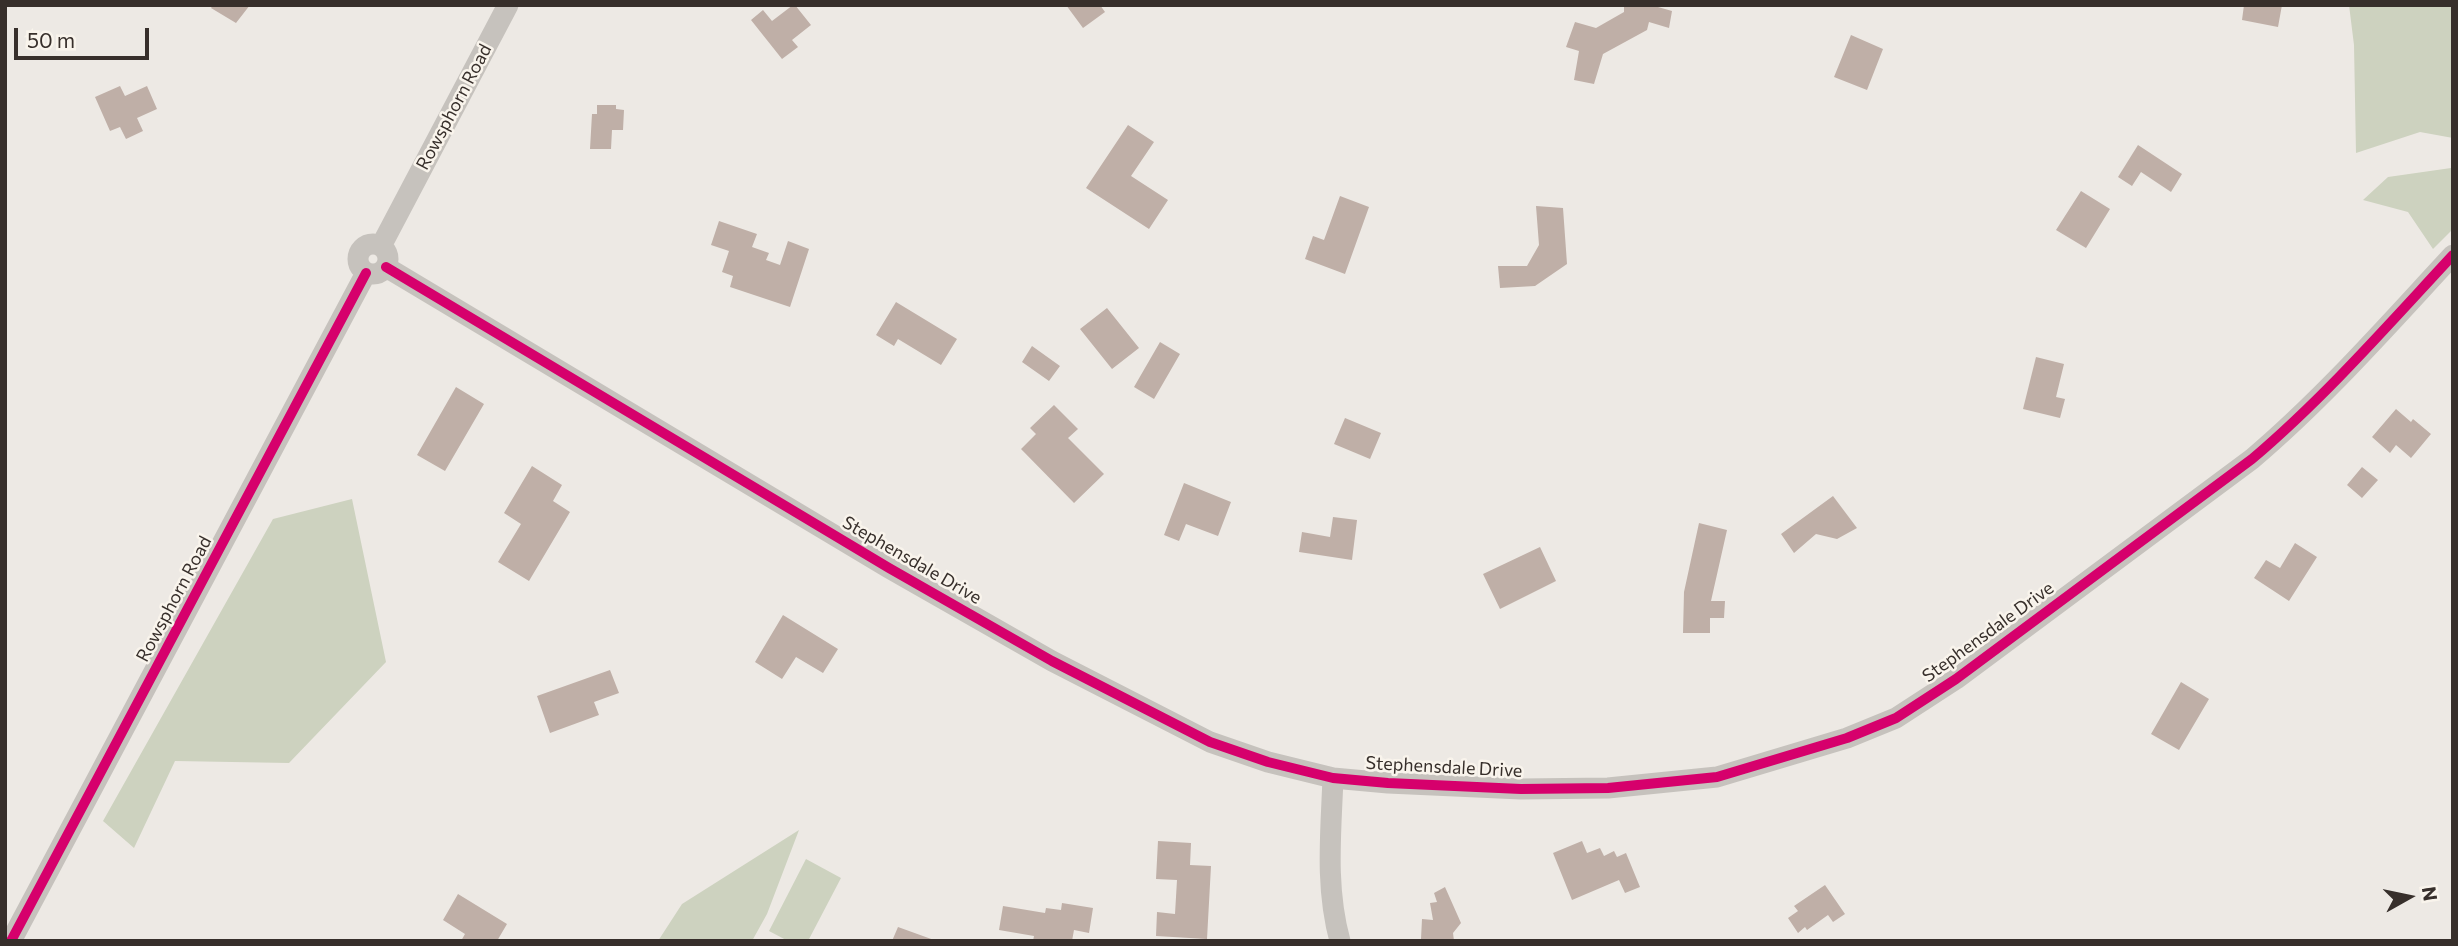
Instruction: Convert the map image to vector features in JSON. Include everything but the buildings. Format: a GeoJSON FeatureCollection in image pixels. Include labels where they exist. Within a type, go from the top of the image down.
{"type":"FeatureCollection","features":[{"type":"Feature","properties":{"kind":"street","name":"Rowsphorn Road"},"geometry":{"type":"LineString","coordinates":[[11,941],[64,839],[376,270],[358,261],[360,252],[371,244],[381,246],[508,5]]}},
{"type":"Feature","properties":{"kind":"street","name":"Stephensdale Drive"},"geometry":{"type":"LineString","coordinates":[[376,270],[1052,661],[1210,742],[1268,762],[1333,778],[1521,789],[1608,788],[1717,777],[1847,738],[1896,718],[1956,679],[2252,459],[2352,364],[2453,255]]}},
{"type":"Feature","properties":{"kind":"street"},"geometry":{"type":"LineString","coordinates":[[1333,778],[1329,865],[1334,919],[1340,941]]}},
{"type":"Feature","properties":{"kind":"green space"},"geometry":{"type":"Polygon","coordinates":[[[2349,5],[2453,5],[2453,138],[2420,132],[2356,153],[2354,45],[2349,5]]]}},
{"type":"Feature","properties":{"kind":"green space"},"geometry":{"type":"Polygon","coordinates":[[[2453,163],[2453,229],[2433,249],[2408,212],[2363,200],[2388,177],[2451,168],[2453,163]]]}},
{"type":"Feature","properties":{"kind":"green space"},"geometry":{"type":"Polygon","coordinates":[[[352,499],[386,662],[289,763],[175,761],[134,848],[103,821],[273,519],[352,499]]]}},
{"type":"Feature","properties":{"kind":"green space"},"geometry":{"type":"Polygon","coordinates":[[[799,830],[767,914],[752,941],[658,941],[682,904],[799,830]]]}},
{"type":"Feature","properties":{"kind":"green space"},"geometry":{"type":"Polygon","coordinates":[[[806,859],[841,878],[808,941],[788,941],[769,931],[806,859]]]}},
{"type":"Feature","properties":{"kind":"cycle path"},"geometry":{"type":"LineString","coordinates":[[386,267],[889,568],[1052,661],[1210,742],[1268,762],[1333,778],[1521,789],[1608,788],[1717,777],[1847,738],[1896,718],[1956,679],[2252,459],[2331,386],[2453,255]]}},
{"type":"Feature","properties":{"kind":"cycle path"},"geometry":{"type":"LineString","coordinates":[[11,941],[366,273]]}}]}
